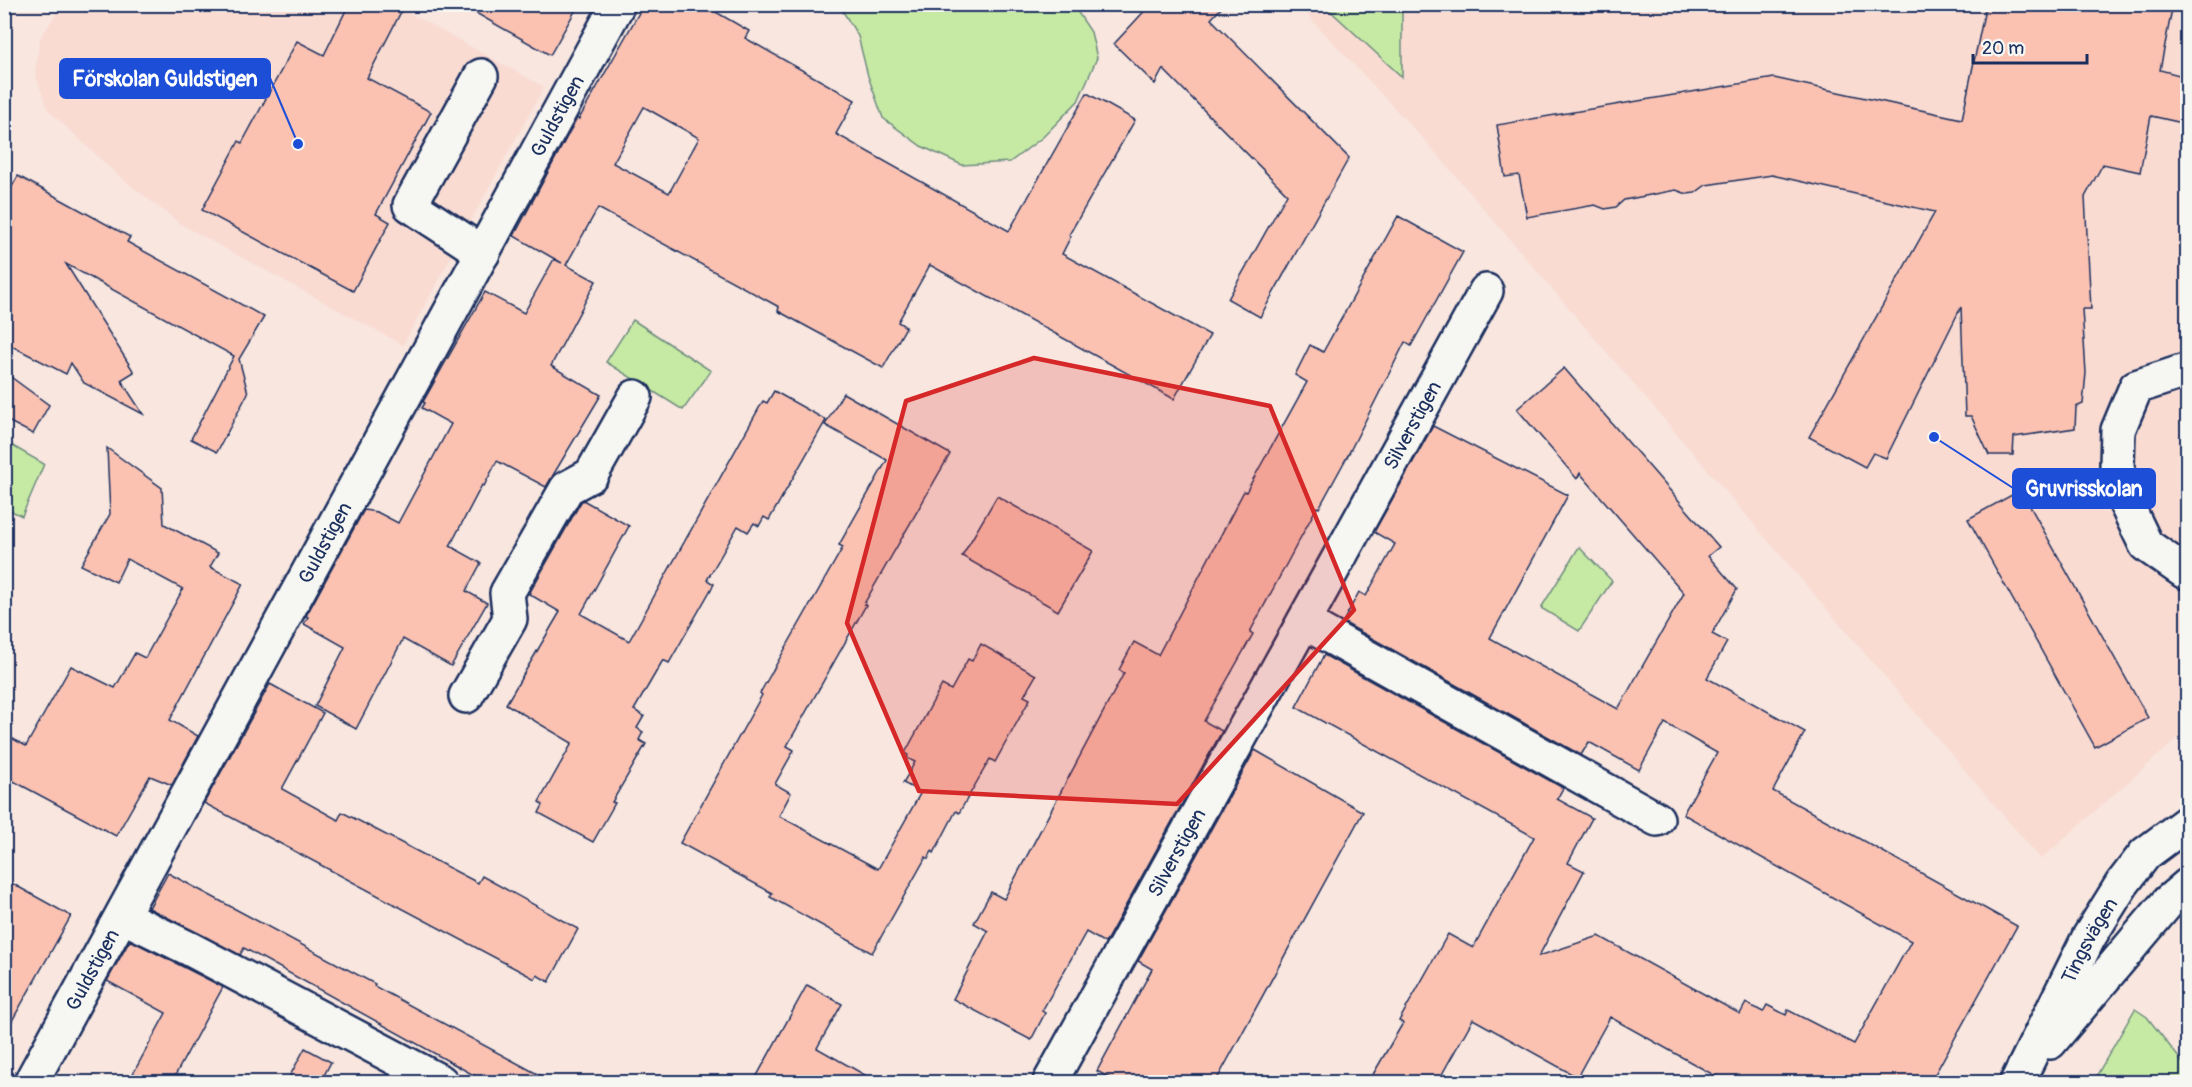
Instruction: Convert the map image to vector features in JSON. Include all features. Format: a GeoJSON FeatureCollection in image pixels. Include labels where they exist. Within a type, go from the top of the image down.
{"type":"FeatureCollection","features":[{"type":"Feature","properties":{"kind":"street","name":"Guldstigen"},"geometry":{"type":"LineString","coordinates":[[31,1083],[618,4]]}},
{"type":"Feature","properties":{"kind":"street"},"geometry":{"type":"LineString","coordinates":[[481,76],[410,204],[483,253]]}},
{"type":"Feature","properties":{"kind":"street","name":"Silverstigen"},"geometry":{"type":"LineString","coordinates":[[1054,1081],[1486,291]]}},
{"type":"Feature","properties":{"kind":"street"},"geometry":{"type":"LineString","coordinates":[[2187,370],[2136,387],[2118,430],[2117,465],[2122,495],[2146,545],[2185,572],[2187,571]]}},
{"type":"Feature","properties":{"kind":"street"},"geometry":{"type":"LineString","coordinates":[[466,696],[510,619],[507,593],[567,488],[591,475],[635,397]]}},
{"type":"Feature","properties":{"kind":"street"},"geometry":{"type":"LineString","coordinates":[[1304,622],[1657,819]]}},
{"type":"Feature","properties":{"kind":"street","name":"Tingsvägen"},"geometry":{"type":"LineString","coordinates":[[2018,1082],[2089,938],[2122,884],[2145,854],[2187,822]]}},
{"type":"Feature","properties":{"kind":"street","name":"Tingsvägen"},"geometry":{"type":"LineString","coordinates":[[2018,1082],[2168,902],[2187,885]]}},
{"type":"Feature","properties":{"kind":"street"},"geometry":{"type":"LineString","coordinates":[[122,916],[190,949],[441,1083]]}},
{"type":"Feature","properties":{"kind":"highlighted area"},"geometry":{"type":"Polygon","coordinates":[[[1034,358],[1270,406],[1354,610],[1177,804],[919,791],[847,623],[906,401],[1034,358]]]}},
{"type":"Feature","properties":{"kind":"shaded area"},"geometry":{"type":"Polygon","coordinates":[[[393,4],[544,87],[403,345],[182,225],[120,177],[48,110],[35,73],[40,38],[62,5],[393,4]]]}},
{"type":"Feature","properties":{"kind":"shaded area"},"geometry":{"type":"Polygon","coordinates":[[[1298,5],[2187,5],[2187,730],[2041,859],[1429,145],[1298,5]]]}},
{"type":"Feature","properties":{"kind":"green space"},"geometry":{"type":"Polygon","coordinates":[[[839,5],[1073,5],[1091,32],[1097,58],[1078,101],[1043,137],[1010,162],[962,165],[921,146],[883,118],[868,76],[858,36],[839,5]]]}},
{"type":"Feature","properties":{"kind":"green space"},"geometry":{"type":"Polygon","coordinates":[[[1324,5],[1402,5],[1402,77],[1324,5]]]}},
{"type":"Feature","properties":{"kind":"green space"},"geometry":{"type":"Polygon","coordinates":[[[633,320],[711,371],[683,410],[606,362],[633,320]]]}},
{"type":"Feature","properties":{"kind":"green space"},"geometry":{"type":"Polygon","coordinates":[[[4,441],[44,464],[22,516],[5,508],[4,441]]]}},
{"type":"Feature","properties":{"kind":"green space"},"geometry":{"type":"Polygon","coordinates":[[[1579,547],[1612,581],[1579,631],[1541,608],[1579,547]]]}},
{"type":"Feature","properties":{"kind":"green space"},"geometry":{"type":"Polygon","coordinates":[[[2135,1009],[2147,1017],[2187,1068],[2187,1082],[2093,1082],[2135,1009]]]}},
{"type":"Feature","properties":{"kind":"building"},"geometry":{"type":"Polygon","coordinates":[[[349,4],[405,4],[367,78],[431,112],[376,214],[390,222],[353,291],[202,210],[239,141],[242,143],[297,41],[324,55],[349,4]]]}},
{"type":"Feature","properties":{"kind":"building"},"geometry":{"type":"Polygon","coordinates":[[[460,4],[579,4],[550,55],[460,4]]]}},
{"type":"Feature","properties":{"kind":"building"},"geometry":{"type":"Polygon","coordinates":[[[644,4],[702,4],[749,31],[745,38],[855,100],[836,134],[1009,231],[1087,93],[1135,120],[1069,235],[1071,236],[1062,254],[1210,335],[1174,399],[930,265],[898,322],[906,327],[883,368],[778,311],[779,307],[598,208],[566,265],[596,281],[551,366],[601,395],[546,487],[497,461],[450,546],[481,563],[466,591],[487,603],[451,666],[403,639],[356,729],[315,706],[345,647],[304,624],[308,617],[306,616],[364,510],[377,512],[398,523],[451,424],[422,408],[425,403],[423,402],[485,292],[524,313],[554,259],[562,263],[514,236],[577,118],[579,119],[644,4]],[[644,107],[613,163],[669,193],[699,138],[644,107]]]}},
{"type":"Feature","properties":{"kind":"building"},"geometry":{"type":"Polygon","coordinates":[[[1151,4],[1225,4],[1211,19],[1349,158],[1260,317],[1228,299],[1287,194],[1163,69],[1155,84],[1114,44],[1151,4]]]}},
{"type":"Feature","properties":{"kind":"building"},"geometry":{"type":"Polygon","coordinates":[[[1986,4],[2173,4],[2160,70],[2187,77],[2187,124],[2151,116],[2140,172],[2103,164],[2085,197],[2091,309],[2082,309],[2086,373],[2083,404],[2076,407],[2075,428],[2014,437],[2013,455],[1989,455],[1971,416],[1965,416],[1961,307],[1886,458],[1873,453],[1865,467],[1809,437],[1935,212],[1772,175],[1706,185],[1695,193],[1687,194],[1676,190],[1624,200],[1616,207],[1605,209],[1595,205],[1527,217],[1519,175],[1505,177],[1497,125],[1774,78],[1962,119],[1986,4]]]}},
{"type":"Feature","properties":{"kind":"building"},"geometry":{"type":"Polygon","coordinates":[[[18,176],[130,237],[127,242],[264,317],[239,359],[248,393],[217,452],[191,439],[234,356],[66,264],[134,372],[121,380],[143,414],[84,383],[71,363],[66,374],[4,342],[4,201],[18,176]]]}},
{"type":"Feature","properties":{"kind":"building"},"geometry":{"type":"Polygon","coordinates":[[[1398,216],[1463,252],[1411,346],[1405,342],[1348,455],[1319,508],[1317,507],[1250,632],[1253,634],[1204,721],[1222,731],[1105,943],[1086,932],[1042,1011],[1045,1013],[1031,1040],[953,999],[988,931],[974,923],[991,892],[1004,899],[1124,673],[1119,670],[1134,642],[1158,655],[1244,491],[1246,492],[1307,382],[1295,375],[1310,345],[1323,352],[1398,216]]]}},
{"type":"Feature","properties":{"kind":"building"},"geometry":{"type":"Polygon","coordinates":[[[1564,368],[1719,547],[1708,556],[1737,589],[1712,634],[1727,642],[1707,678],[1805,732],[1773,791],[2017,926],[1930,1083],[1728,1083],[1610,1017],[1577,1077],[1473,1019],[1437,1083],[1368,1083],[1403,1023],[1399,1021],[1448,934],[1473,948],[1534,837],[1296,707],[1324,655],[1563,788],[1557,799],[1592,818],[1568,863],[1584,871],[1539,956],[1599,936],[1740,1014],[1746,1003],[1763,1012],[1767,1005],[1786,1015],[1788,1010],[1854,1044],[1911,941],[1683,814],[1717,753],[1665,723],[1639,770],[1589,742],[1581,755],[1343,622],[1359,592],[1366,596],[1395,544],[1374,532],[1433,426],[1568,495],[1490,638],[1618,709],[1684,593],[1580,473],[1577,479],[1517,409],[1564,368]]]}},
{"type":"Feature","properties":{"kind":"building"},"geometry":{"type":"Polygon","coordinates":[[[4,372],[49,405],[33,434],[4,419],[4,372]]]}},
{"type":"Feature","properties":{"kind":"building"},"geometry":{"type":"Polygon","coordinates":[[[774,391],[826,420],[769,520],[764,517],[759,526],[754,523],[748,532],[738,526],[707,580],[714,584],[669,663],[663,660],[634,710],[644,716],[637,728],[643,732],[639,740],[646,744],[612,802],[615,803],[593,842],[539,813],[543,805],[539,802],[572,743],[506,704],[560,612],[529,594],[583,500],[629,526],[581,614],[629,641],[763,401],[767,403],[774,391]]]}},
{"type":"Feature","properties":{"kind":"building"},"geometry":{"type":"Polygon","coordinates":[[[843,393],[950,454],[864,604],[866,605],[787,746],[794,750],[775,784],[791,793],[779,816],[878,869],[921,792],[903,783],[915,762],[907,758],[908,755],[905,753],[942,685],[951,690],[968,659],[972,661],[981,644],[1036,675],[1024,696],[1030,699],[995,762],[990,759],[959,813],[956,811],[934,853],[932,851],[928,859],[926,857],[872,953],[770,897],[772,893],[680,843],[762,695],[760,693],[843,547],[839,545],[887,460],[825,425],[843,393]]]}},
{"type":"Feature","properties":{"kind":"building"},"geometry":{"type":"Polygon","coordinates":[[[107,448],[162,488],[164,524],[218,553],[210,567],[243,584],[170,720],[198,736],[172,785],[150,776],[116,836],[4,776],[4,734],[26,746],[71,666],[115,688],[135,653],[145,658],[183,589],[127,559],[116,582],[81,565],[110,514],[107,448]]]}},
{"type":"Feature","properties":{"kind":"building"},"geometry":{"type":"Polygon","coordinates":[[[2021,490],[2148,718],[2095,747],[1968,519],[2021,490]]]}},
{"type":"Feature","properties":{"kind":"building"},"geometry":{"type":"Polygon","coordinates":[[[997,496],[1093,551],[1058,611],[962,556],[997,496]]]}},
{"type":"Feature","properties":{"kind":"building"},"geometry":{"type":"Polygon","coordinates":[[[270,684],[323,713],[282,789],[338,820],[342,812],[478,883],[482,876],[578,929],[549,982],[537,975],[535,979],[204,803],[270,684]]]}},
{"type":"Feature","properties":{"kind":"building"},"geometry":{"type":"Polygon","coordinates":[[[1255,750],[1363,812],[1215,1083],[1118,1083],[1097,1071],[1152,969],[1138,961],[1255,750]]]}},
{"type":"Feature","properties":{"kind":"building"},"geometry":{"type":"Polygon","coordinates":[[[168,873],[554,1083],[488,1083],[244,948],[240,955],[149,908],[168,873]]]}},
{"type":"Feature","properties":{"kind":"building"},"geometry":{"type":"Polygon","coordinates":[[[4,879],[71,916],[4,1035],[4,879]]]}},
{"type":"Feature","properties":{"kind":"building"},"geometry":{"type":"Polygon","coordinates":[[[132,941],[223,987],[171,1083],[128,1083],[166,1013],[107,981],[129,942],[132,941]]]}},
{"type":"Feature","properties":{"kind":"building"},"geometry":{"type":"Polygon","coordinates":[[[807,985],[842,1004],[817,1048],[879,1083],[753,1083],[807,985]]]}},
{"type":"Feature","properties":{"kind":"building"},"geometry":{"type":"Polygon","coordinates":[[[305,1048],[331,1062],[320,1083],[286,1083],[305,1048]]]}},
{"type":"Feature","properties":{"kind":"place","name":"Förskolan Guldstigen"},"geometry":{"type":"Point","coordinates":[298,144]}},
{"type":"Feature","properties":{"kind":"place","name":"Gruvrisskolan"},"geometry":{"type":"Point","coordinates":[1934,437]}}]}
